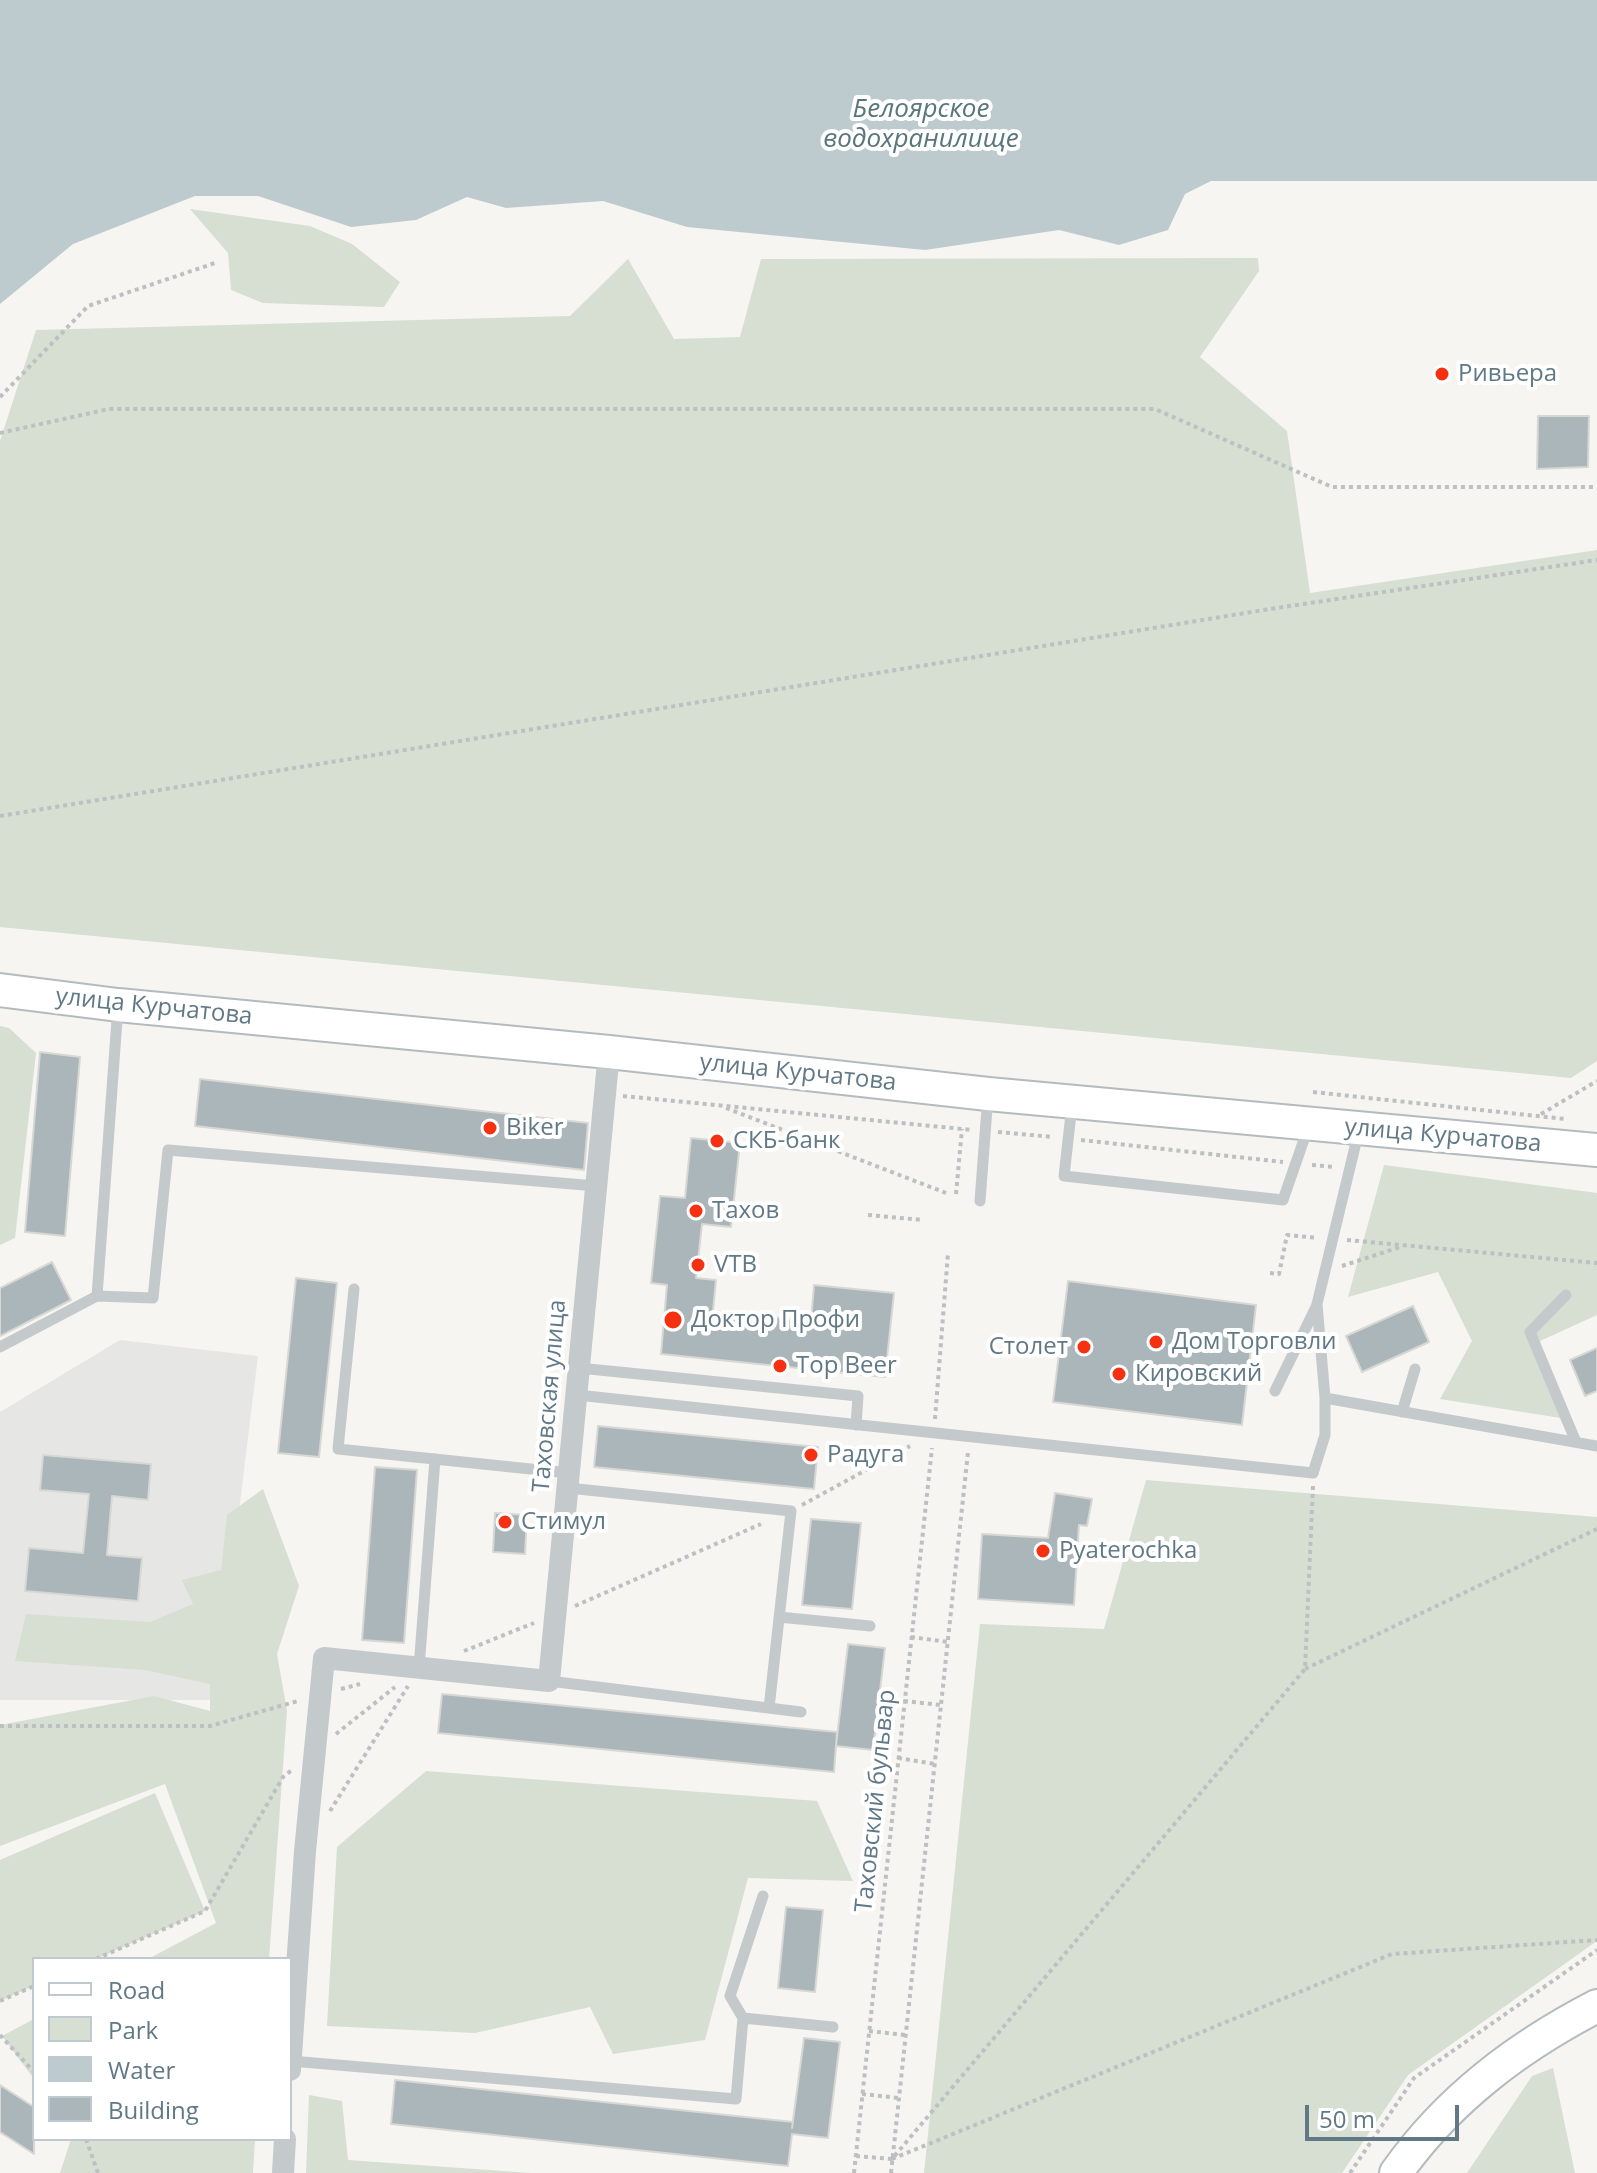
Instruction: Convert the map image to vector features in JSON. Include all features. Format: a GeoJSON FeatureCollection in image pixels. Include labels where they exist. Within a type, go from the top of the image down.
{"type":"FeatureCollection","features":[{"type":"Feature","properties":{"kind":"main road","name":"улица Курчатова"},"geometry":{"type":"LineString","coordinates":[[0,990],[118,1005],[609,1052],[988,1094],[1072,1101],[1312,1108],[1359,1128],[1597,1150]]}},
{"type":"Feature","properties":{"kind":"main road"},"geometry":{"type":"LineString","coordinates":[[1396,2173],[1440,2118],[1478,2082],[1528,2044],[1597,2006]]}},
{"type":"Feature","properties":{"kind":"street","name":"Таховская улица"},"geometry":{"type":"LineString","coordinates":[[549,1681],[609,1052]]}},
{"type":"Feature","properties":{"kind":"street"},"geometry":{"type":"LineString","coordinates":[[292,2048],[324,1658],[549,1681]]}},
{"type":"Feature","properties":{"kind":"street"},"geometry":{"type":"LineString","coordinates":[[283,2173],[285,2141]]}},
{"type":"Feature","properties":{"kind":"lane"},"geometry":{"type":"LineString","coordinates":[[97,1296],[118,1005]]}},
{"type":"Feature","properties":{"kind":"lane"},"geometry":{"type":"LineString","coordinates":[[980,1201],[988,1094]]}},
{"type":"Feature","properties":{"kind":"lane"},"geometry":{"type":"LineString","coordinates":[[1072,1101],[1064,1176],[1283,1200],[1312,1108]]}},
{"type":"Feature","properties":{"kind":"lane"},"geometry":{"type":"LineString","coordinates":[[1275,1391],[1317,1304],[1359,1128]]}},
{"type":"Feature","properties":{"kind":"lane"},"geometry":{"type":"LineString","coordinates":[[0,1347],[97,1296],[153,1298],[168,1150],[596,1186]]}},
{"type":"Feature","properties":{"kind":"lane"},"geometry":{"type":"LineString","coordinates":[[354,1289],[338,1449],[435,1459],[791,1511],[769,1708]]}},
{"type":"Feature","properties":{"kind":"lane"},"geometry":{"type":"LineString","coordinates":[[1566,1295],[1530,1332],[1576,1442]]}},
{"type":"Feature","properties":{"kind":"lane"},"geometry":{"type":"LineString","coordinates":[[577,1395],[1313,1473],[1325,1435],[1317,1304]]}},
{"type":"Feature","properties":{"kind":"lane"},"geometry":{"type":"LineString","coordinates":[[579,1368],[858,1396],[856,1425]]}},
{"type":"Feature","properties":{"kind":"lane"},"geometry":{"type":"LineString","coordinates":[[1402,1412],[1415,1369]]}},
{"type":"Feature","properties":{"kind":"lane"},"geometry":{"type":"LineString","coordinates":[[1325,1398],[1597,1446]]}},
{"type":"Feature","properties":{"kind":"lane"},"geometry":{"type":"LineString","coordinates":[[419,1668],[435,1459]]}},
{"type":"Feature","properties":{"kind":"lane"},"geometry":{"type":"LineString","coordinates":[[779,1617],[870,1626]]}},
{"type":"Feature","properties":{"kind":"lane"},"geometry":{"type":"LineString","coordinates":[[549,1681],[801,1712]]}},
{"type":"Feature","properties":{"kind":"lane"},"geometry":{"type":"LineString","coordinates":[[292,2061],[736,2099],[743,2018],[730,1996],[763,1896]]}},
{"type":"Feature","properties":{"kind":"lane"},"geometry":{"type":"LineString","coordinates":[[743,2018],[833,2027]]}},
{"type":"Feature","properties":{"kind":"path"},"geometry":{"type":"LineString","coordinates":[[0,397],[88,306],[218,262]]}},
{"type":"Feature","properties":{"kind":"path"},"geometry":{"type":"LineString","coordinates":[[0,433],[109,409],[1155,409],[1332,487],[1597,487]]}},
{"type":"Feature","properties":{"kind":"path"},"geometry":{"type":"LineString","coordinates":[[0,816],[1239,614],[1597,560]]}},
{"type":"Feature","properties":{"kind":"path"},"geometry":{"type":"LineString","coordinates":[[1539,1115],[1597,1081]]}},
{"type":"Feature","properties":{"kind":"path"},"geometry":{"type":"LineString","coordinates":[[720,1105],[946,1193]]}},
{"type":"Feature","properties":{"kind":"path"},"geometry":{"type":"LineString","coordinates":[[1312,1108],[1539,1115],[1568,1119]]}},
{"type":"Feature","properties":{"kind":"path"},"geometry":{"type":"LineString","coordinates":[[956,1194],[962,1128]]}},
{"type":"Feature","properties":{"kind":"path"},"geometry":{"type":"LineString","coordinates":[[868,1215],[923,1220]]}},
{"type":"Feature","properties":{"kind":"path"},"geometry":{"type":"LineString","coordinates":[[1270,1273],[1279,1274],[1287,1235],[1597,1263]]}},
{"type":"Feature","properties":{"kind":"path"},"geometry":{"type":"LineString","coordinates":[[1325,1271],[1405,1246]]}},
{"type":"Feature","properties":{"kind":"path","name":"Таховский бульвар"},"geometry":{"type":"LineString","coordinates":[[854,2173],[933,1434],[948,1253]]}},
{"type":"Feature","properties":{"kind":"path"},"geometry":{"type":"LineString","coordinates":[[460,1652],[556,1615],[791,1511],[933,1434]]}},
{"type":"Feature","properties":{"kind":"path"},"geometry":{"type":"LineString","coordinates":[[891,2173],[970,1438]]}},
{"type":"Feature","properties":{"kind":"path"},"geometry":{"type":"LineString","coordinates":[[1305,1669],[1313,1473]]}},
{"type":"Feature","properties":{"kind":"path"},"geometry":{"type":"LineString","coordinates":[[892,2159],[1305,1669],[1597,1529]]}},
{"type":"Feature","properties":{"kind":"path"},"geometry":{"type":"LineString","coordinates":[[911,1637],[948,1642]]}},
{"type":"Feature","properties":{"kind":"path"},"geometry":{"type":"LineString","coordinates":[[101,1957],[205,1911],[283,1777],[419,1668]]}},
{"type":"Feature","properties":{"kind":"path"},"geometry":{"type":"LineString","coordinates":[[329,1812],[419,1668]]}},
{"type":"Feature","properties":{"kind":"path"},"geometry":{"type":"LineString","coordinates":[[0,1726],[210,1726],[363,1684]]}},
{"type":"Feature","properties":{"kind":"path"},"geometry":{"type":"LineString","coordinates":[[904,1701],[941,1705]]}},
{"type":"Feature","properties":{"kind":"path"},"geometry":{"type":"LineString","coordinates":[[898,1758],[935,1764]]}},
{"type":"Feature","properties":{"kind":"path"},"geometry":{"type":"LineString","coordinates":[[856,2156],[892,2159],[1392,1954],[1597,1940]]}},
{"type":"Feature","properties":{"kind":"path"},"geometry":{"type":"LineString","coordinates":[[1350,2173],[1414,2078],[1597,1950]]}},
{"type":"Feature","properties":{"kind":"path"},"geometry":{"type":"LineString","coordinates":[[0,2001],[32,1987]]}},
{"type":"Feature","properties":{"kind":"path"},"geometry":{"type":"LineString","coordinates":[[869,2031],[905,2035]]}},
{"type":"Feature","properties":{"kind":"path"},"geometry":{"type":"LineString","coordinates":[[0,2035],[32,2070]]}},
{"type":"Feature","properties":{"kind":"path"},"geometry":{"type":"LineString","coordinates":[[862,2094],[899,2098]]}},
{"type":"Feature","properties":{"kind":"path"},"geometry":{"type":"LineString","coordinates":[[87,2141],[98,2173]]}},
{"type":"Feature","properties":{"kind":"shaded area"},"geometry":{"type":"Polygon","coordinates":[[[120,1340],[258,1356],[216,1700],[0,1700],[0,1412],[120,1340]]]}},
{"type":"Feature","properties":{"kind":"green space"},"geometry":{"type":"Polygon","coordinates":[[[190,209],[310,226],[352,244],[400,282],[384,307],[263,303],[231,290],[228,253],[190,209]]]}},
{"type":"Feature","properties":{"kind":"green space"},"geometry":{"type":"Polygon","coordinates":[[[1258,258],[1259,271],[1200,357],[1287,431],[1310,593],[1597,550],[1597,1061],[1571,1078],[0,927],[0,441],[36,330],[570,316],[628,259],[674,339],[740,337],[761,259],[1258,258]]]}},
{"type":"Feature","properties":{"kind":"green space"},"geometry":{"type":"Polygon","coordinates":[[[0,1026],[9,1028],[36,1053],[15,1238],[0,1245],[0,1026]]]}},
{"type":"Feature","properties":{"kind":"green space"},"geometry":{"type":"Polygon","coordinates":[[[1384,1165],[1597,1193],[1597,1315],[1540,1341],[1561,1418],[1440,1399],[1472,1341],[1438,1272],[1348,1297],[1384,1165]]]}},
{"type":"Feature","properties":{"kind":"green space"},"geometry":{"type":"Polygon","coordinates":[[[1146,1480],[1597,1517],[1597,1941],[1408,2075],[1342,2173],[924,2173],[980,1624],[1104,1629],[1146,1480]]]}},
{"type":"Feature","properties":{"kind":"green space"},"geometry":{"type":"Polygon","coordinates":[[[263,1489],[299,1586],[277,1654],[287,1711],[269,1957],[152,1957],[216,1923],[165,1784],[0,1846],[0,1725],[154,1696],[210,1711],[210,1684],[145,1670],[15,1661],[26,1614],[150,1622],[193,1604],[182,1580],[221,1570],[227,1515],[263,1489]]]}},
{"type":"Feature","properties":{"kind":"green space"},"geometry":{"type":"Polygon","coordinates":[[[426,1771],[817,1801],[853,1881],[748,1878],[705,2040],[613,2054],[590,2007],[475,2033],[327,2026],[337,1847],[426,1771]]]}},
{"type":"Feature","properties":{"kind":"green space"},"geometry":{"type":"Polygon","coordinates":[[[155,1793],[205,1911],[101,1957],[32,1957],[32,1987],[0,2001],[0,1860],[155,1793]]]}},
{"type":"Feature","properties":{"kind":"green space"},"geometry":{"type":"Polygon","coordinates":[[[32,2020],[32,2076],[2,2036],[32,2020]]]}},
{"type":"Feature","properties":{"kind":"green space"},"geometry":{"type":"Polygon","coordinates":[[[1553,2068],[1575,2173],[1467,2173],[1532,2076],[1553,2068]]]}},
{"type":"Feature","properties":{"kind":"green space"},"geometry":{"type":"Polygon","coordinates":[[[309,2095],[342,2101],[348,2160],[531,2173],[306,2173],[309,2095]]]}},
{"type":"Feature","properties":{"kind":"green space"},"geometry":{"type":"Polygon","coordinates":[[[70,2141],[255,2141],[253,2173],[60,2173],[70,2141]]]}},
{"type":"Feature","properties":{"kind":"water","name":"Белоярское водохранилище"},"geometry":{"type":"Polygon","coordinates":[[[0,0],[1597,0],[1597,181],[1211,181],[1185,194],[1168,230],[1119,245],[1059,230],[925,250],[687,227],[603,201],[506,208],[467,197],[416,220],[351,227],[258,196],[195,196],[73,244],[0,304],[0,0]]]}},
{"type":"Feature","properties":{"kind":"building"},"geometry":{"type":"Polygon","coordinates":[[[1538,416],[1589,416],[1588,467],[1537,469],[1538,416]]]}},
{"type":"Feature","properties":{"kind":"building"},"geometry":{"type":"Polygon","coordinates":[[[40,1052],[80,1057],[65,1236],[25,1232],[40,1052]]]}},
{"type":"Feature","properties":{"kind":"building"},"geometry":{"type":"Polygon","coordinates":[[[200,1079],[588,1123],[584,1170],[195,1126],[200,1079]]]}},
{"type":"Feature","properties":{"kind":"building"},"geometry":{"type":"Polygon","coordinates":[[[691,1138],[740,1143],[731,1227],[702,1224],[696,1278],[716,1280],[713,1311],[811,1321],[814,1285],[894,1293],[885,1377],[661,1354],[667,1285],[651,1283],[660,1196],[685,1198],[691,1138]]]}},
{"type":"Feature","properties":{"kind":"building"},"geometry":{"type":"Polygon","coordinates":[[[52,1262],[71,1300],[0,1336],[0,1288],[52,1262]]]}},
{"type":"Feature","properties":{"kind":"building"},"geometry":{"type":"Polygon","coordinates":[[[296,1278],[337,1283],[319,1457],[278,1453],[296,1278]]]}},
{"type":"Feature","properties":{"kind":"building","name":"Дом Торговли"},"geometry":{"type":"Polygon","coordinates":[[[1068,1281],[1256,1305],[1242,1425],[1053,1402],[1068,1281]]]}},
{"type":"Feature","properties":{"kind":"building"},"geometry":{"type":"Polygon","coordinates":[[[1413,1306],[1429,1342],[1362,1372],[1346,1336],[1413,1306]]]}},
{"type":"Feature","properties":{"kind":"building"},"geometry":{"type":"Polygon","coordinates":[[[1597,1348],[1597,1391],[1585,1396],[1570,1360],[1597,1348]]]}},
{"type":"Feature","properties":{"kind":"building"},"geometry":{"type":"Polygon","coordinates":[[[598,1426],[818,1447],[814,1489],[594,1467],[598,1426]]]}},
{"type":"Feature","properties":{"kind":"building"},"geometry":{"type":"Polygon","coordinates":[[[43,1455],[151,1464],[148,1500],[112,1496],[107,1555],[142,1558],[138,1601],[25,1591],[29,1548],[83,1553],[89,1494],[40,1490],[43,1455]]]}},
{"type":"Feature","properties":{"kind":"building"},"geometry":{"type":"Polygon","coordinates":[[[375,1467],[417,1470],[404,1643],[362,1640],[375,1467]]]}},
{"type":"Feature","properties":{"kind":"building"},"geometry":{"type":"Polygon","coordinates":[[[1055,1493],[1092,1499],[1087,1526],[1079,1525],[1074,1605],[978,1599],[982,1534],[1048,1538],[1055,1493]]]}},
{"type":"Feature","properties":{"kind":"building"},"geometry":{"type":"Polygon","coordinates":[[[495,1513],[527,1515],[525,1554],[493,1552],[495,1513]]]}},
{"type":"Feature","properties":{"kind":"building"},"geometry":{"type":"Polygon","coordinates":[[[811,1519],[861,1523],[852,1609],[802,1605],[811,1519]]]}},
{"type":"Feature","properties":{"kind":"building"},"geometry":{"type":"Polygon","coordinates":[[[848,1644],[885,1648],[873,1750],[836,1746],[848,1644]]]}},
{"type":"Feature","properties":{"kind":"building"},"geometry":{"type":"Polygon","coordinates":[[[442,1694],[837,1732],[834,1772],[438,1733],[442,1694]]]}},
{"type":"Feature","properties":{"kind":"building"},"geometry":{"type":"Polygon","coordinates":[[[786,1907],[823,1910],[815,1992],[778,1988],[786,1907]]]}},
{"type":"Feature","properties":{"kind":"building"},"geometry":{"type":"Polygon","coordinates":[[[804,2038],[840,2042],[828,2138],[792,2134],[788,2166],[391,2124],[395,2080],[793,2122],[804,2038]]]}},
{"type":"Feature","properties":{"kind":"building"},"geometry":{"type":"Polygon","coordinates":[[[0,2085],[32,2106],[34,2154],[0,2132],[0,2085]]]}},
{"type":"Feature","properties":{"kind":"place","name":"Ривьера"},"geometry":{"type":"Point","coordinates":[1442,374]}},
{"type":"Feature","properties":{"kind":"place","name":"Biker"},"geometry":{"type":"Point","coordinates":[490,1128]}},
{"type":"Feature","properties":{"kind":"place","name":"СКБ-банк"},"geometry":{"type":"Point","coordinates":[717,1141]}},
{"type":"Feature","properties":{"kind":"place","name":"Тахов"},"geometry":{"type":"Point","coordinates":[696,1211]}},
{"type":"Feature","properties":{"kind":"place","name":"VTB"},"geometry":{"type":"Point","coordinates":[698,1265]}},
{"type":"Feature","properties":{"kind":"place","name":"Доктор Профи"},"geometry":{"type":"Point","coordinates":[673,1320]}},
{"type":"Feature","properties":{"kind":"place","name":"Дом Торговли"},"geometry":{"type":"Point","coordinates":[1156,1342]}},
{"type":"Feature","properties":{"kind":"place","name":"Столет"},"geometry":{"type":"Point","coordinates":[1084,1347]}},
{"type":"Feature","properties":{"kind":"place","name":"Top Beer"},"geometry":{"type":"Point","coordinates":[780,1366]}},
{"type":"Feature","properties":{"kind":"place","name":"Кировский"},"geometry":{"type":"Point","coordinates":[1119,1374]}},
{"type":"Feature","properties":{"kind":"place","name":"Радуга"},"geometry":{"type":"Point","coordinates":[811,1455]}},
{"type":"Feature","properties":{"kind":"place","name":"Стимул"},"geometry":{"type":"Point","coordinates":[505,1522]}},
{"type":"Feature","properties":{"kind":"place","name":"Pyaterochka"},"geometry":{"type":"Point","coordinates":[1043,1551]}}]}
